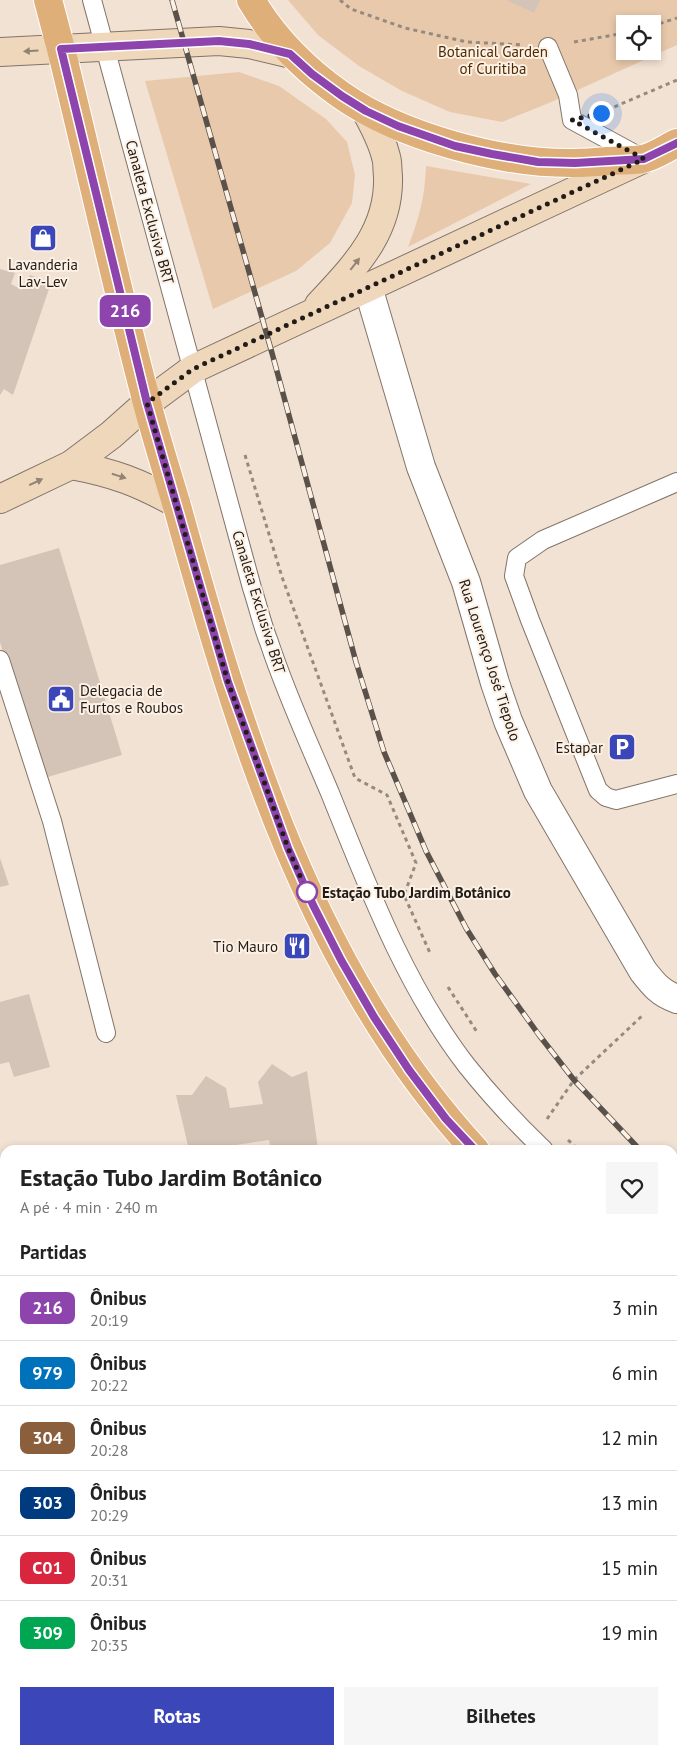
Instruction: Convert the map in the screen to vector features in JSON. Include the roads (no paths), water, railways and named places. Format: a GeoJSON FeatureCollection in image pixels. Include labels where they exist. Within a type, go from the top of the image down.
{"type":"FeatureCollection","features":[{"type":"Feature","properties":{"kind":"main road"},"geometry":{"type":"LineString","coordinates":[[48,0],[147,403],[231,690],[288,848],[313,905],[341,960],[374,1017],[409,1070],[446,1119],[469,1145]]}},
{"type":"Feature","properties":{"kind":"main road"},"geometry":{"type":"LineString","coordinates":[[250,0],[290,54],[320,80],[366,111],[398,126],[455,146],[538,162],[575,163],[644,159]]}},
{"type":"Feature","properties":{"kind":"main road"},"geometry":{"type":"LineString","coordinates":[[0,52],[219,41],[249,44],[290,54]]}},
{"type":"Feature","properties":{"kind":"main road"},"geometry":{"type":"LineString","coordinates":[[312,314],[364,253],[377,231],[385,209],[388,185],[387,159],[380,137],[366,111]]}},
{"type":"Feature","properties":{"kind":"main road"},"geometry":{"type":"LineString","coordinates":[[0,499],[72,465],[111,435],[147,403],[193,369],[677,143]]}},
{"type":"Feature","properties":{"kind":"main road"},"geometry":{"type":"LineString","coordinates":[[72,465],[124,477],[176,502]]}},
{"type":"Feature","properties":{"kind":"street","name":"Rua Lourenço José Tiepolo"},"geometry":{"type":"LineString","coordinates":[[368,287],[418,460],[466,582],[495,683],[521,754],[554,819],[643,970],[653,985],[671,997]]}},
{"type":"Feature","properties":{"kind":"lane","name":"Canaleta Exclusiva BRT"},"geometry":{"type":"LineString","coordinates":[[92,0],[269,642],[361,869],[399,954],[448,1040],[467,1066],[496,1101],[539,1145]]}},
{"type":"Feature","properties":{"kind":"lane"},"geometry":{"type":"LineString","coordinates":[[548,47],[568,95],[572,120],[644,159]]}},
{"type":"Feature","properties":{"kind":"lane"},"geometry":{"type":"LineString","coordinates":[[677,482],[543,540],[517,558],[514,576],[598,790],[606,797],[616,800],[677,784]]}},
{"type":"Feature","properties":{"kind":"lane"},"geometry":{"type":"LineString","coordinates":[[0,660],[52,821],[106,1033]]}},
{"type":"Feature","properties":{"kind":"railway"},"geometry":{"type":"LineString","coordinates":[[172,0],[272,353],[356,662],[384,752],[426,851],[466,928],[495,974],[574,1080],[635,1145]]}},
{"type":"Feature","properties":{"kind":"place","name":"Lavanderia Lav-Lev"},"geometry":{"type":"Point","coordinates":[43,238]}},
{"type":"Feature","properties":{"kind":"place","name":"Delegacia de Furtos e Roubos"},"geometry":{"type":"Point","coordinates":[61,699]}},
{"type":"Feature","properties":{"kind":"place","name":"Estapar"},"geometry":{"type":"Point","coordinates":[622,747]}},
{"type":"Feature","properties":{"kind":"place","name":"Estação Tubo Jardim Botânico"},"geometry":{"type":"Point","coordinates":[307,892]}},
{"type":"Feature","properties":{"kind":"place","name":"Tio Mauro"},"geometry":{"type":"Point","coordinates":[297,946]}},
{"type":"Feature","properties":{"kind":"park label","name":"Botanical Garden of Curitiba"},"geometry":{"type":"Point","coordinates":[493,60]}}]}
